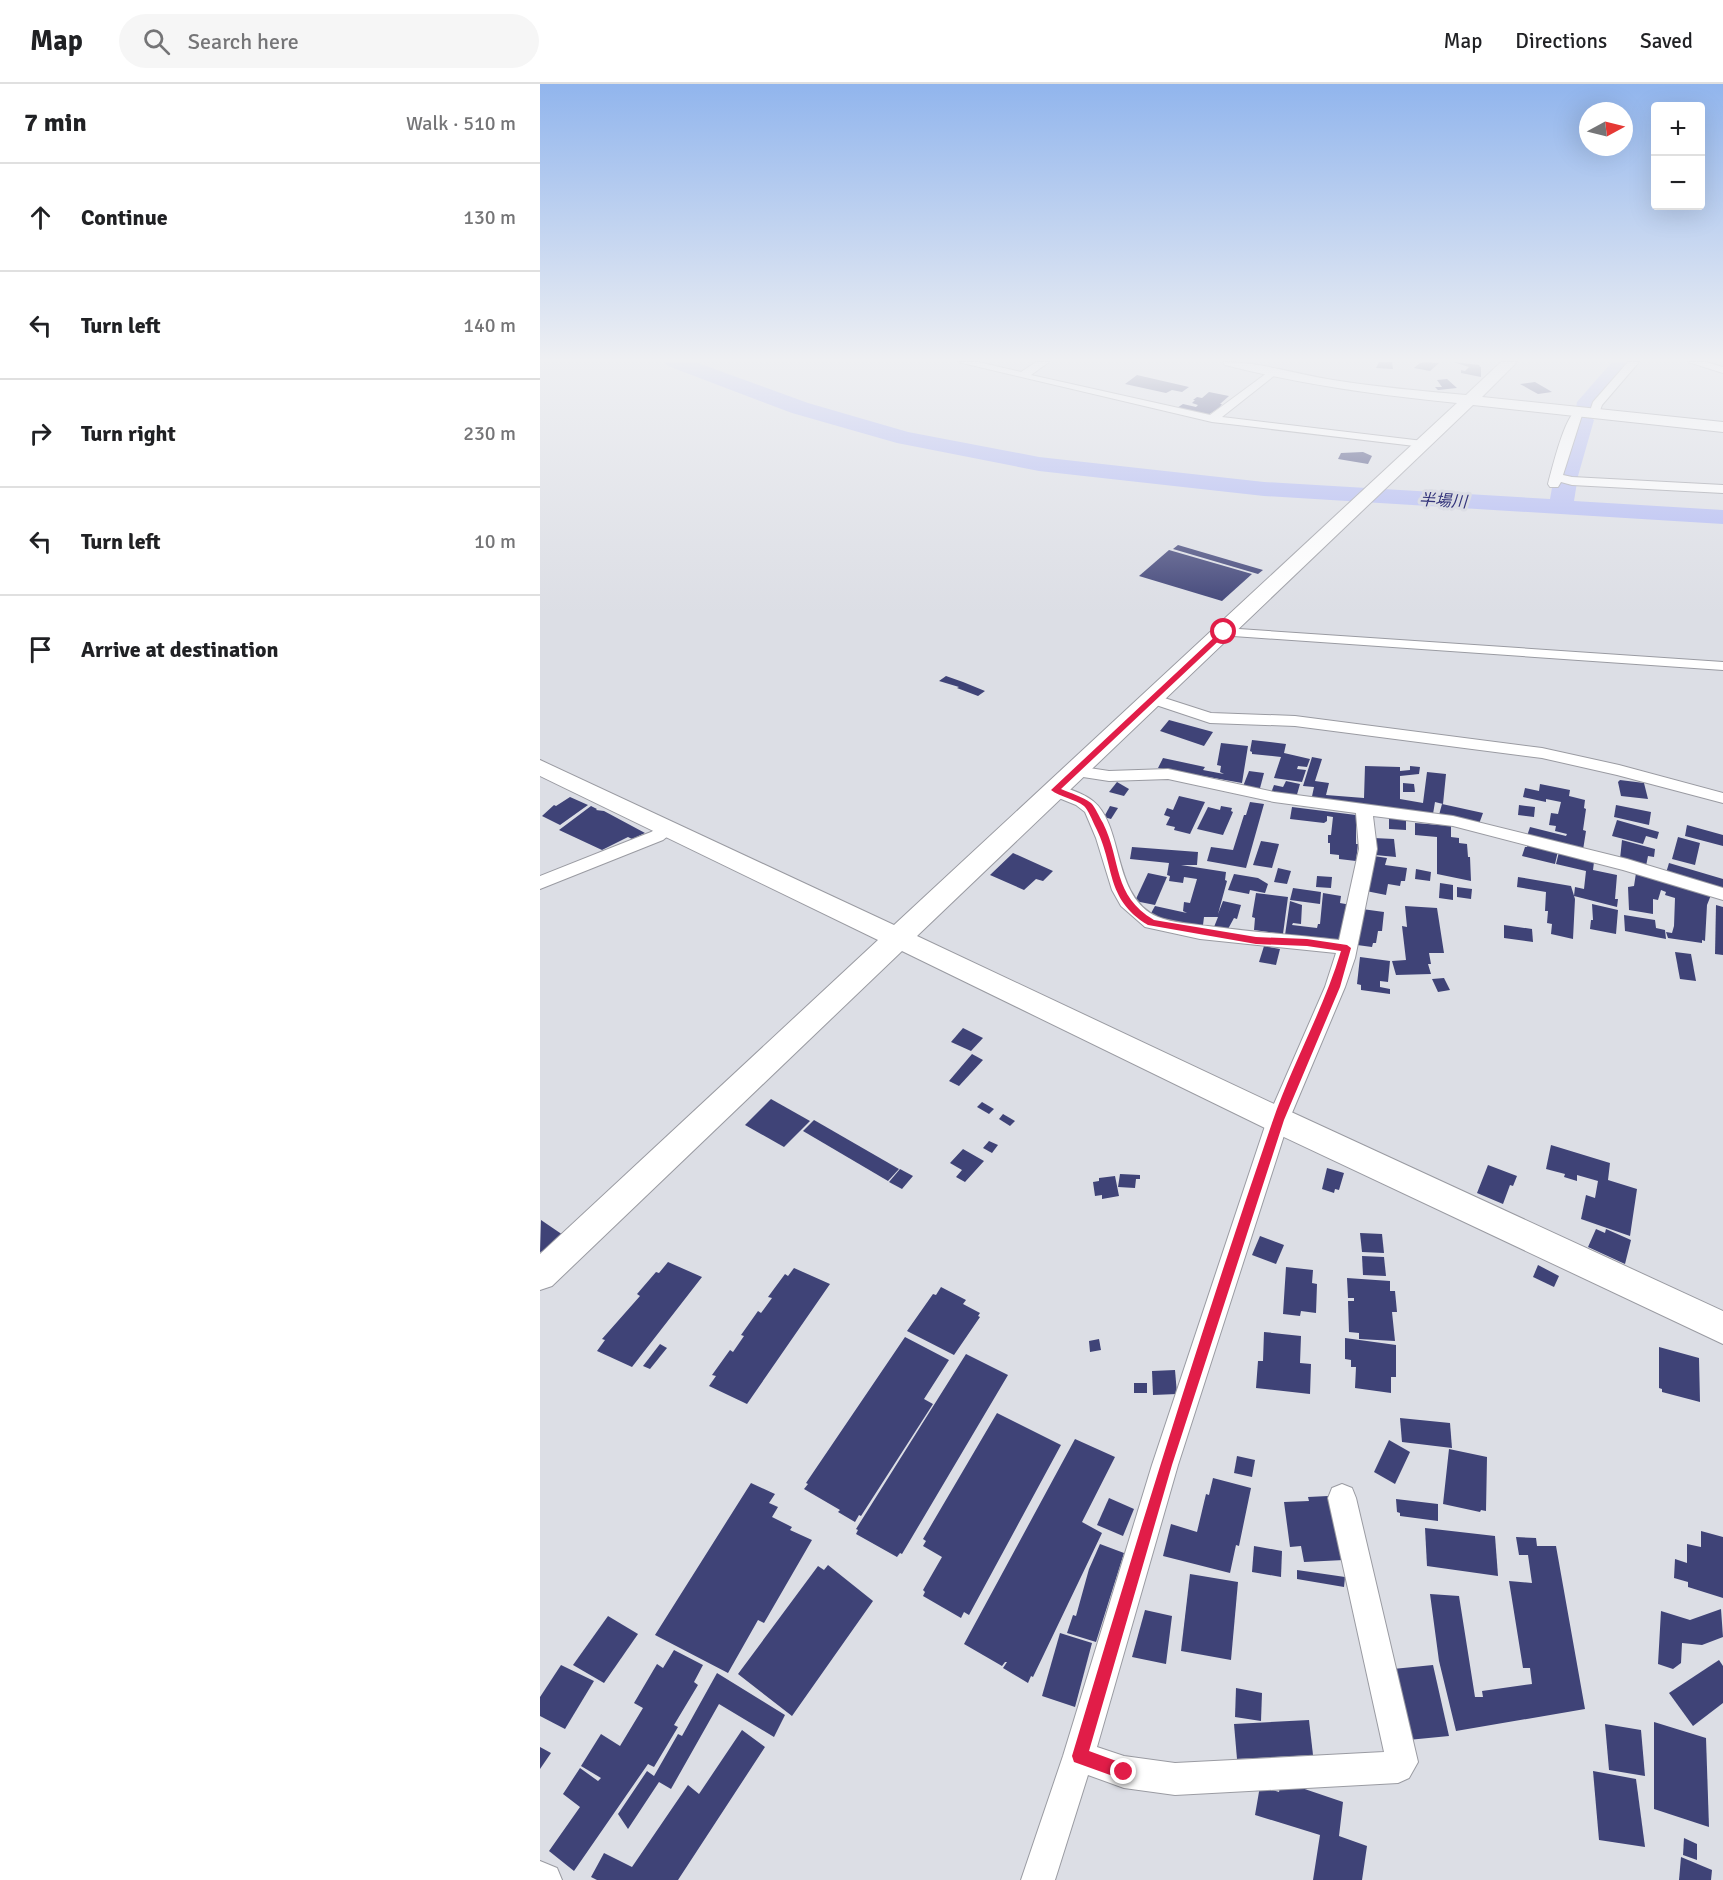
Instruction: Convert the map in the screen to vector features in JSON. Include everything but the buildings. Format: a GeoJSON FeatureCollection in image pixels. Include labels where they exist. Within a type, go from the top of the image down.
{"type":"FeatureCollection","features":[{"type":"Feature","properties":{"kind":"street"},"geometry":{"type":"LineString","coordinates":[[540,1275],[1421,446]]}},
{"type":"Feature","properties":{"kind":"street"},"geometry":{"type":"LineString","coordinates":[[1566,446],[1561,480],[1723,489]]}},
{"type":"Feature","properties":{"kind":"street"},"geometry":{"type":"LineString","coordinates":[[1224,632],[1723,666]]}},
{"type":"Feature","properties":{"kind":"street"},"geometry":{"type":"LineString","coordinates":[[1152,699],[1210,718],[1295,721],[1542,753],[1619,770],[1723,798]]}},
{"type":"Feature","properties":{"kind":"street"},"geometry":{"type":"LineString","coordinates":[[540,767],[1278,1120],[1723,1328]]}},
{"type":"Feature","properties":{"kind":"street"},"geometry":{"type":"LineString","coordinates":[[1076,771],[1109,776],[1168,774],[1274,797],[1453,821],[1626,865],[1723,894]]}},
{"type":"Feature","properties":{"kind":"street"},"geometry":{"type":"LineString","coordinates":[[1055,790],[1087,804],[1107,841],[1119,891],[1140,915],[1152,922],[1256,941],[1307,943],[1347,948]]}},
{"type":"Feature","properties":{"kind":"street"},"geometry":{"type":"LineString","coordinates":[[1038,1880],[1079,1756],[1165,1465],[1278,1120],[1335,987],[1347,948],[1368,849],[1364,810]]}},
{"type":"Feature","properties":{"kind":"street"},"geometry":{"type":"LineString","coordinates":[[540,883],[657,836],[669,828]]}},
{"type":"Feature","properties":{"kind":"street"},"geometry":{"type":"LineString","coordinates":[[1079,1756],[1124,1772],[1175,1779],[1398,1767],[1402,1762],[1342,1498]]}},
{"type":"Feature","properties":{"kind":"street"},"geometry":{"type":"LineString","coordinates":[[540,1877],[545,1880]]}},
{"type":"Feature","properties":{"kind":"waterway","name":"半場川"},"geometry":{"type":"LineString","coordinates":[[945,446],[1039,464],[1264,489],[1561,507]]}},
{"type":"Feature","properties":{"kind":"waterway"},"geometry":{"type":"LineString","coordinates":[[1561,507],[1566,476],[1575,446]]}},
{"type":"Feature","properties":{"kind":"waterway","name":"半場川"},"geometry":{"type":"LineString","coordinates":[[1561,507],[1723,517]]}},
{"type":"Feature","properties":{"kind":"route"},"geometry":{"type":"LineString","coordinates":[[1124,1772],[1079,1756],[1165,1465],[1278,1120],[1335,987],[1347,948],[1307,943],[1256,941],[1152,922],[1140,915],[1119,891],[1107,841],[1087,804],[1055,790],[1224,632]]}}]}
